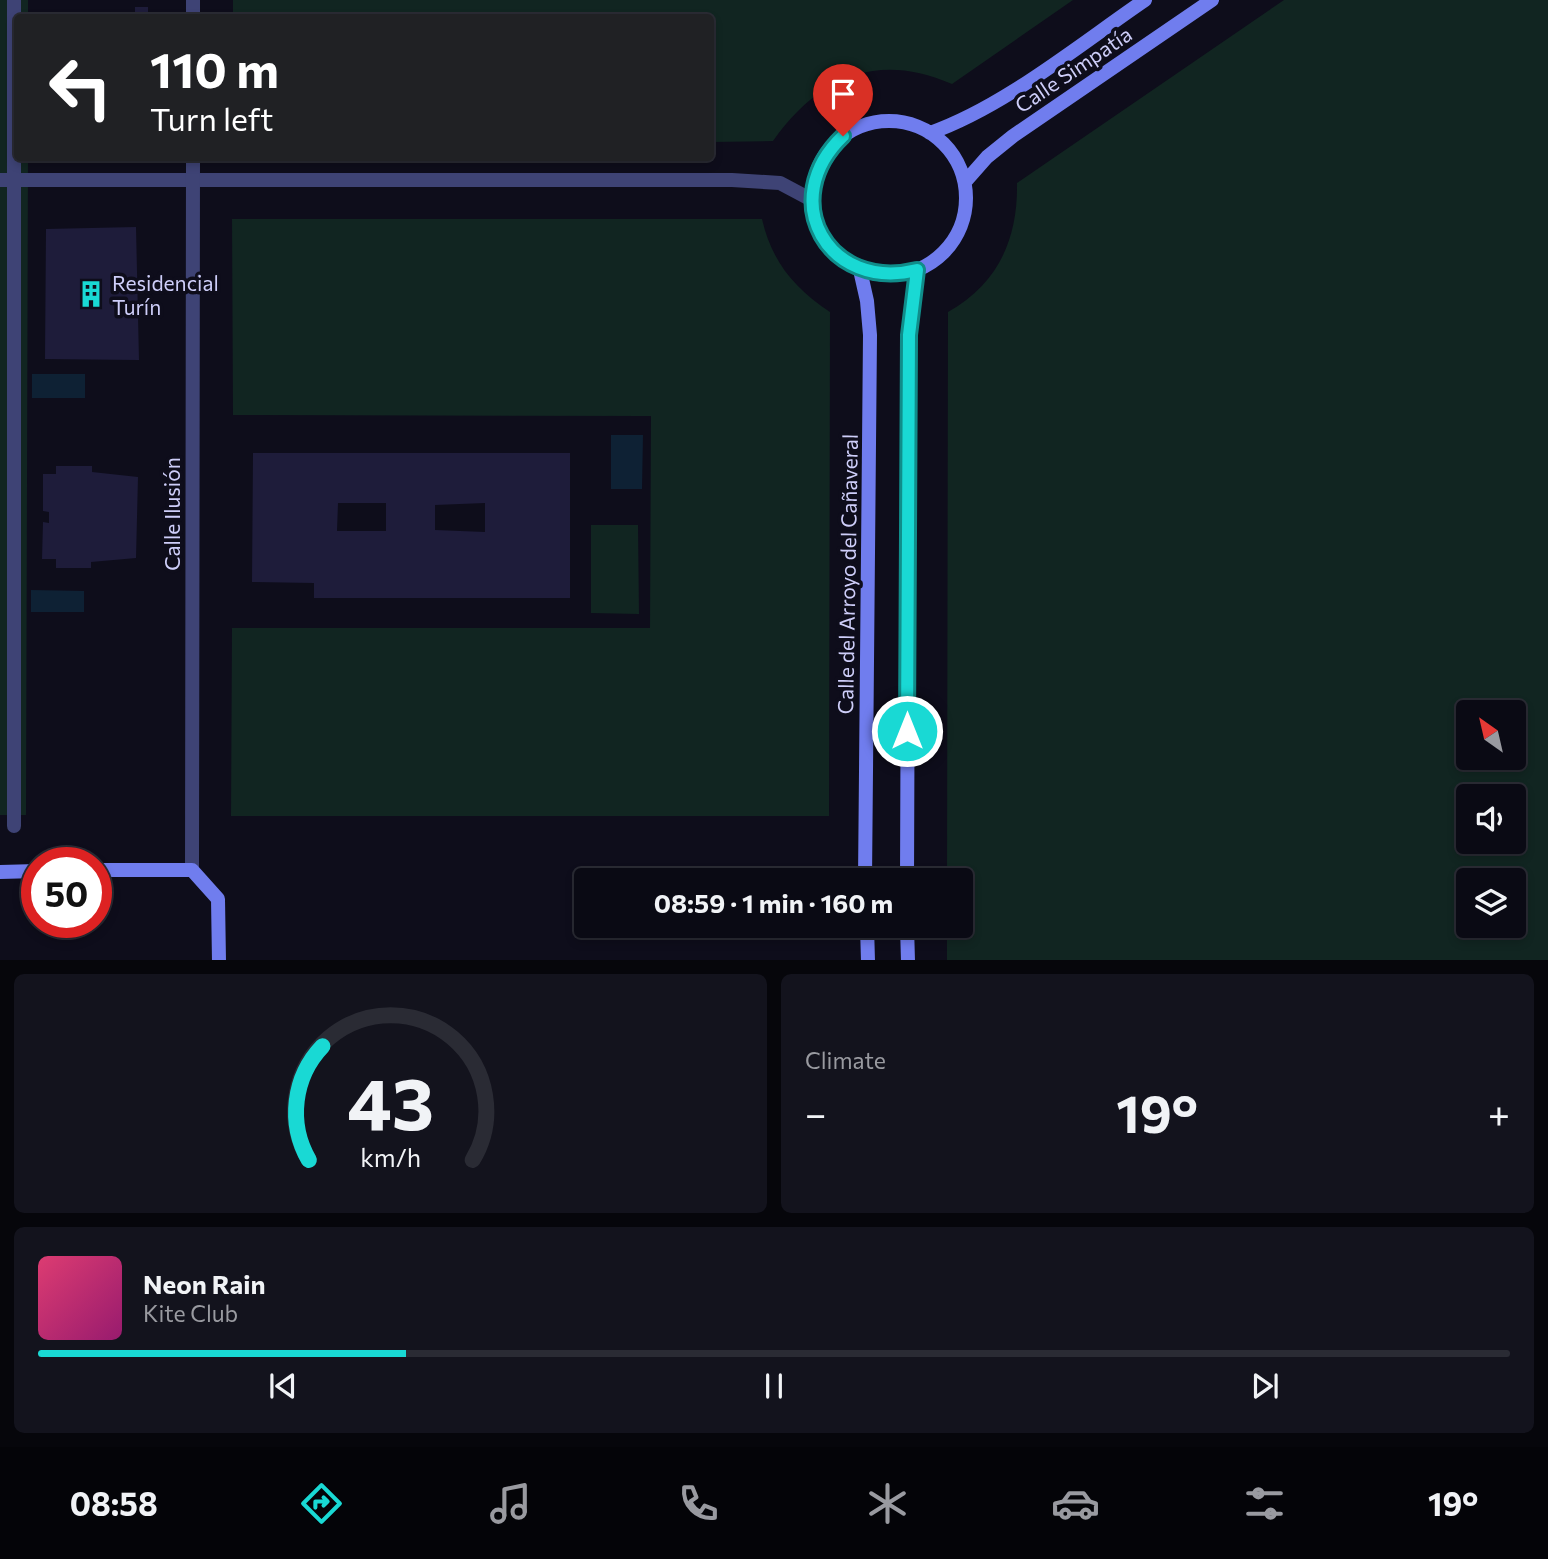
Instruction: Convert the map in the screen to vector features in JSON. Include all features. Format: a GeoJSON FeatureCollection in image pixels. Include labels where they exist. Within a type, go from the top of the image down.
{"type":"FeatureCollection","features":[{"type":"Feature","properties":{"kind":"main road","name":"Calle Simpatía"},"geometry":{"type":"LineString","coordinates":[[930,133],[960,123],[992,104],[1144,0]]}},
{"type":"Feature","properties":{"kind":"main road","name":"Calle Simpatía"},"geometry":{"type":"LineString","coordinates":[[965,182],[987,157],[1013,136],[1212,0]]}},
{"type":"Feature","properties":{"kind":"main road"},"geometry":{"type":"LineString","coordinates":[[895,121],[930,133],[946,146],[958,163],[965,182],[966,200],[957,235],[933,262],[917,270],[879,275],[860,270],[831,249],[818,226],[812,200],[820,165],[843,136],[868,125],[895,121]]}},
{"type":"Feature","properties":{"kind":"main road","name":"Calle del Arroyo del Cañaveral"},"geometry":{"type":"LineString","coordinates":[[860,270],[867,301],[870,335],[865,868]]}},
{"type":"Feature","properties":{"kind":"main road"},"geometry":{"type":"LineString","coordinates":[[906,868],[909,335],[917,270]]}},
{"type":"Feature","properties":{"kind":"main road"},"geometry":{"type":"LineString","coordinates":[[112,870],[192,870],[218,899],[219,960]]}},
{"type":"Feature","properties":{"kind":"main road"},"geometry":{"type":"LineString","coordinates":[[0,872],[21,871]]}},
{"type":"Feature","properties":{"kind":"main road"},"geometry":{"type":"LineString","coordinates":[[867,938],[867,960]]}},
{"type":"Feature","properties":{"kind":"main road"},"geometry":{"type":"LineString","coordinates":[[907,938],[908,960]]}},
{"type":"Feature","properties":{"kind":"street"},"geometry":{"type":"LineString","coordinates":[[14,0],[7,180],[14,826]]}},
{"type":"Feature","properties":{"kind":"street","name":"Calle Ilusión"},"geometry":{"type":"LineString","coordinates":[[192,870],[193,161]]}},
{"type":"Feature","properties":{"kind":"street"},"geometry":{"type":"LineString","coordinates":[[7,180],[732,180],[780,183],[812,200]]}},
{"type":"Feature","properties":{"kind":"green space"},"geometry":{"type":"Polygon","coordinates":[[[0,0],[28,0],[28,14],[14,14],[14,161],[28,161],[26,815],[0,815],[0,0]]]}},
{"type":"Feature","properties":{"kind":"green space"},"geometry":{"type":"Polygon","coordinates":[[[233,0],[1073,0],[952,84],[925,74],[899,70],[874,71],[851,76],[809,100],[773,141],[714,142],[714,14],[233,14],[233,0]]]}},
{"type":"Feature","properties":{"kind":"green space"},"geometry":{"type":"Polygon","coordinates":[[[1284,0],[1548,0],[1548,960],[947,960],[947,938],[973,938],[973,868],[947,868],[948,312],[980,288],[1002,258],[1014,223],[1017,183],[1284,0]]]}},
{"type":"Feature","properties":{"kind":"green space"},"geometry":{"type":"Polygon","coordinates":[[[232,219],[762,219],[772,248],[786,273],[830,312],[829,816],[231,816],[232,628],[650,628],[651,416],[233,415],[232,219]]]}},
{"type":"Feature","properties":{"kind":"green space"},"geometry":{"type":"Polygon","coordinates":[[[591,525],[638,525],[639,614],[591,613],[591,525]]]}},
{"type":"Feature","properties":{"kind":"water"},"geometry":{"type":"Polygon","coordinates":[[[32,374],[85,374],[85,398],[32,398],[32,374]]]}},
{"type":"Feature","properties":{"kind":"water"},"geometry":{"type":"Polygon","coordinates":[[[611,435],[643,435],[642,489],[611,489],[611,435]]]}},
{"type":"Feature","properties":{"kind":"water"},"geometry":{"type":"Polygon","coordinates":[[[31,590],[84,591],[84,612],[31,612],[31,590]]]}},
{"type":"Feature","properties":{"kind":"building"},"geometry":{"type":"Polygon","coordinates":[[[135,7],[148,7],[148,14],[135,14],[135,7]]]}},
{"type":"Feature","properties":{"kind":"building","name":"Residencial Turín"},"geometry":{"type":"Polygon","coordinates":[[[136,227],[139,360],[45,359],[46,229],[136,227]]]}},
{"type":"Feature","properties":{"kind":"building"},"geometry":{"type":"Polygon","coordinates":[[[253,453],[570,453],[570,598],[314,598],[314,583],[252,582],[253,453]],[[338,503],[337,531],[386,531],[386,503],[338,503]],[[485,503],[435,505],[435,530],[485,532],[485,503]]]}},
{"type":"Feature","properties":{"kind":"building"},"geometry":{"type":"Polygon","coordinates":[[[56,466],[92,466],[92,472],[138,477],[136,558],[91,562],[91,568],[56,568],[56,559],[42,559],[43,522],[49,523],[49,512],[43,511],[43,474],[56,474],[56,466]]]}},
{"type":"Feature","properties":{"kind":"place","name":"Residencial Turín"},"geometry":{"type":"Point","coordinates":[91,294]}},
{"type":"Feature","properties":{"kind":"route"},"geometry":{"type":"LineString","coordinates":[[843,136],[830,149],[814,182],[814,218],[821,235],[844,262],[860,270],[879,275],[899,275],[917,270],[909,335],[907,731]]}}]}
